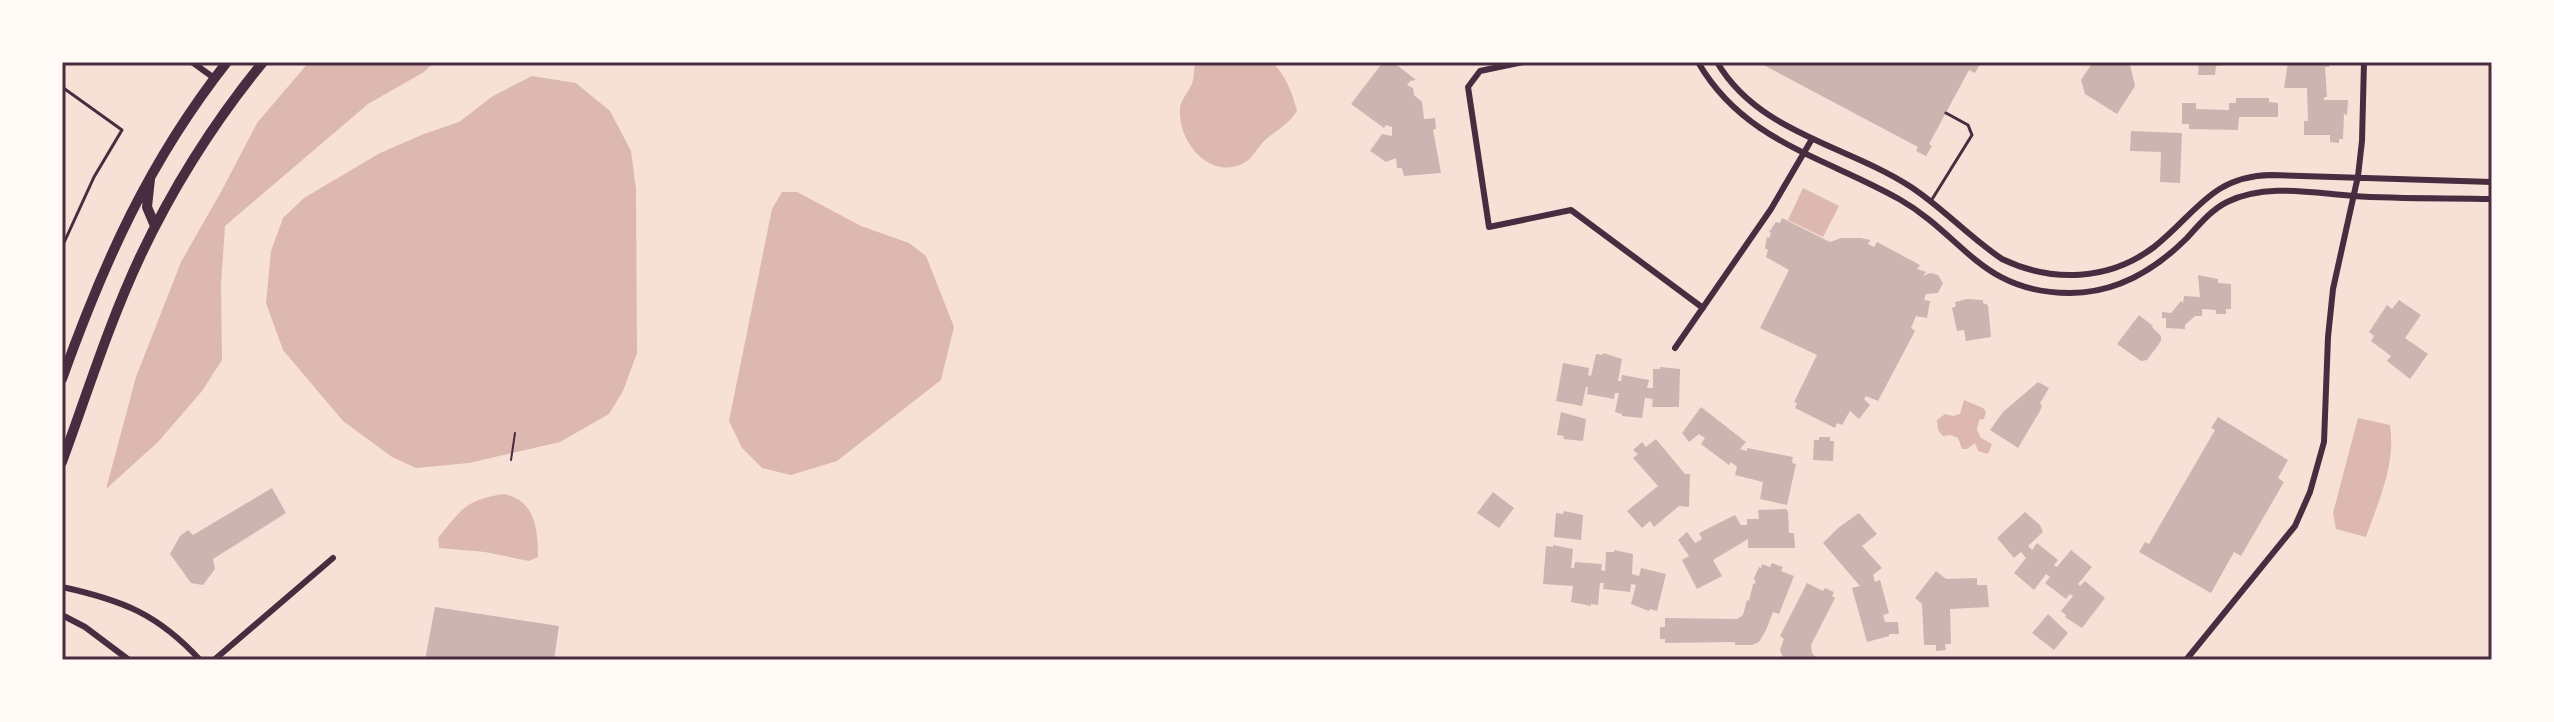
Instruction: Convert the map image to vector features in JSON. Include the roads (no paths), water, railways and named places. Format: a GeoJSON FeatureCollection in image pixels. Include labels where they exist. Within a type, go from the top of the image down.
{"type":"FeatureCollection","features":[{"type":"Feature","properties":{"kind":"main road"},"geometry":{"type":"LineString","coordinates":[[62,379],[110,254],[151,173],[227,62]]}},
{"type":"Feature","properties":{"kind":"main road"},"geometry":{"type":"LineString","coordinates":[[62,462],[126,288],[155,226],[197,152],[263,62]]}},
{"type":"Feature","properties":{"kind":"main road"},"geometry":{"type":"LineString","coordinates":[[151,173],[147,207],[155,226]]}},
{"type":"Feature","properties":{"kind":"street"},"geometry":{"type":"LineString","coordinates":[[192,62],[214,78]]}},
{"type":"Feature","properties":{"kind":"street"},"geometry":{"type":"LineString","coordinates":[[1523,62],[1480,71],[1468,87],[1489,227],[1571,210],[1703,308]]}},
{"type":"Feature","properties":{"kind":"street"},"geometry":{"type":"LineString","coordinates":[[1698,62],[1720,95],[1740,114],[1783,143],[1903,201],[1986,270],[2035,290],[2071,293],[2111,287],[2139,276],[2173,252],[2213,211],[2243,196],[2278,191],[2492,199]]}},
{"type":"Feature","properties":{"kind":"street"},"geometry":{"type":"LineString","coordinates":[[1717,62],[1725,75],[1751,100],[1780,121],[1812,139],[1873,165],[1931,201],[2002,259],[2043,273],[2070,276],[2105,272],[2140,256],[2163,239],[2209,194],[2242,178],[2271,175],[2358,176],[2492,182]]}},
{"type":"Feature","properties":{"kind":"street"},"geometry":{"type":"LineString","coordinates":[[2186,660],[2295,526],[2310,492],[2324,442],[2333,289],[2358,176],[2364,62]]}},
{"type":"Feature","properties":{"kind":"street"},"geometry":{"type":"LineString","coordinates":[[1675,348],[1771,209],[1812,139]]}},
{"type":"Feature","properties":{"kind":"street"},"geometry":{"type":"LineString","coordinates":[[1922,215],[1931,201]]}},
{"type":"Feature","properties":{"kind":"street"},"geometry":{"type":"LineString","coordinates":[[2163,239],[2173,252]]}},
{"type":"Feature","properties":{"kind":"street"},"geometry":{"type":"LineString","coordinates":[[214,660],[333,558]]}},
{"type":"Feature","properties":{"kind":"street"},"geometry":{"type":"LineString","coordinates":[[62,587],[134,608],[179,637],[200,660]]}},
{"type":"Feature","properties":{"kind":"street"},"geometry":{"type":"LineString","coordinates":[[62,615],[85,627],[129,660]]}},
{"type":"Feature","properties":{"kind":"lane"},"geometry":{"type":"LineString","coordinates":[[62,87],[122,130],[94,177],[62,247]]}},
{"type":"Feature","properties":{"kind":"lane"},"geometry":{"type":"LineString","coordinates":[[1931,201],[1972,135],[1968,125],[1946,113]]}}]}
